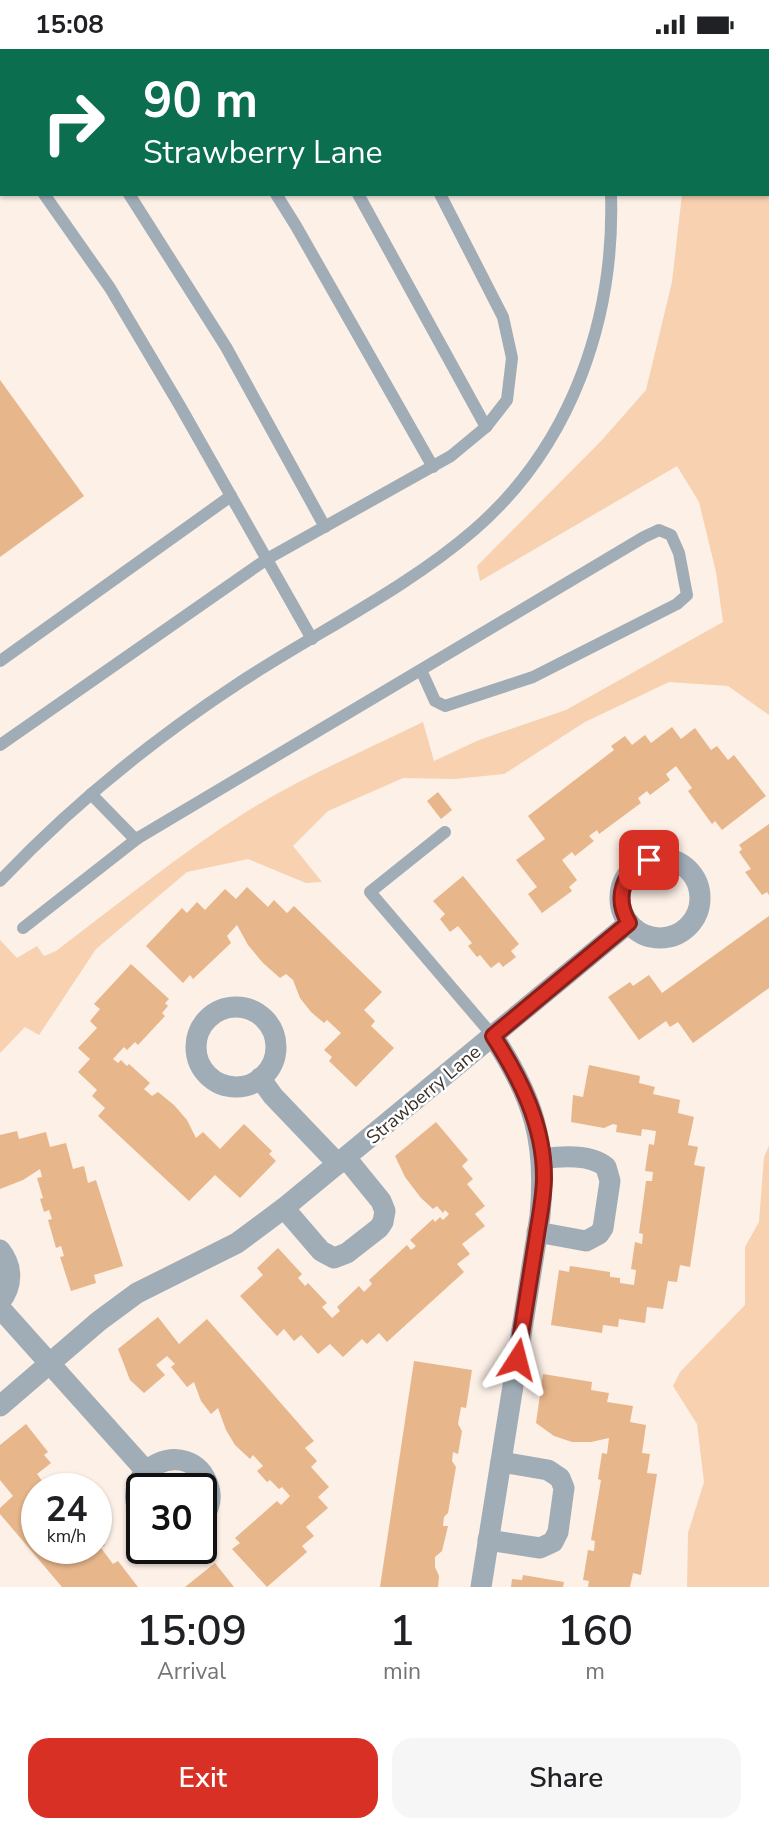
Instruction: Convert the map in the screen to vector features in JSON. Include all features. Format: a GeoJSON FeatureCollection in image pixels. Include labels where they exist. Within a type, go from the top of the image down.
{"type":"FeatureCollection","features":[{"type":"Feature","properties":{"kind":"street","name":"Strawberry Lane"},"geometry":{"type":"LineString","coordinates":[[0,1406],[99,1321],[137,1293],[237,1243],[284,1208],[629,923]]}},
{"type":"Feature","properties":{"kind":"street"},"geometry":{"type":"LineString","coordinates":[[481,1587],[544,1177],[535,1121],[524,1090],[493,1036]]}},
{"type":"Feature","properties":{"kind":"street"},"geometry":{"type":"LineString","coordinates":[[260,1078],[273,1096],[381,1201],[386,1211],[381,1225],[341,1257],[327,1256],[284,1208]]}},
{"type":"Feature","properties":{"kind":"street"},"geometry":{"type":"LineString","coordinates":[[537,1232],[586,1241],[596,1237],[603,1228],[610,1181],[606,1167],[597,1161],[562,1157],[542,1159]]}},
{"type":"Feature","properties":{"kind":"street"},"geometry":{"type":"LineString","coordinates":[[0,1250],[6,1258],[10,1272],[9,1286],[0,1302]]}},
{"type":"Feature","properties":{"kind":"street"},"geometry":{"type":"LineString","coordinates":[[0,1308],[146,1471],[158,1463],[172,1459],[187,1462],[201,1473]]}},
{"type":"Feature","properties":{"kind":"street"},"geometry":{"type":"LineString","coordinates":[[488,1540],[540,1548],[553,1542],[558,1532],[564,1487],[558,1475],[548,1470],[501,1462]]}},
{"type":"Feature","properties":{"kind":"lane"},"geometry":{"type":"LineString","coordinates":[[45,196],[110,288],[312,639]]}},
{"type":"Feature","properties":{"kind":"lane"},"geometry":{"type":"LineString","coordinates":[[130,196],[226,347],[325,527]]}},
{"type":"Feature","properties":{"kind":"lane"},"geometry":{"type":"LineString","coordinates":[[277,196],[433,467]]}},
{"type":"Feature","properties":{"kind":"lane"},"geometry":{"type":"LineString","coordinates":[[359,196],[486,427]]}},
{"type":"Feature","properties":{"kind":"lane"},"geometry":{"type":"LineString","coordinates":[[0,745],[267,559],[433,467],[486,427],[507,400],[512,358],[503,317],[441,196]]}},
{"type":"Feature","properties":{"kind":"lane"},"geometry":{"type":"LineString","coordinates":[[0,881],[92,794],[143,752],[202,708],[415,574],[466,537],[497,507],[541,453],[573,397],[587,366],[607,277],[611,241],[611,196]]}},
{"type":"Feature","properties":{"kind":"lane"},"geometry":{"type":"LineString","coordinates":[[0,661],[231,496]]}},
{"type":"Feature","properties":{"kind":"lane"},"geometry":{"type":"LineString","coordinates":[[23,928],[138,838],[644,537],[659,530],[671,535],[678,553],[687,595],[677,604],[533,677],[445,706],[435,701],[421,670]]}},
{"type":"Feature","properties":{"kind":"lane"},"geometry":{"type":"LineString","coordinates":[[92,794],[133,837],[138,838]]}},
{"type":"Feature","properties":{"kind":"lane"},"geometry":{"type":"LineString","coordinates":[[445,831],[370,892],[493,1036]]}},
{"type":"Feature","properties":{"kind":"shaded area"},"geometry":{"type":"Polygon","coordinates":[[[682,196],[769,196],[769,715],[728,686],[669,682],[585,722],[504,774],[454,779],[403,778],[328,811],[293,846],[322,882],[306,883],[248,859],[187,872],[96,949],[39,1035],[25,1027],[0,1053],[0,940],[17,958],[37,946],[44,956],[56,951],[221,828],[267,799],[333,765],[423,722],[434,761],[479,740],[566,710],[723,622],[716,572],[699,502],[677,466],[480,581],[477,566],[602,440],[646,390],[672,282],[682,196]]]}},
{"type":"Feature","properties":{"kind":"shaded area"},"geometry":{"type":"Polygon","coordinates":[[[769,1146],[769,1587],[687,1587],[688,1533],[704,1482],[697,1424],[673,1386],[680,1372],[745,1305],[745,1247],[759,1222],[764,1157],[769,1146]]]}},
{"type":"Feature","properties":{"kind":"building"},"geometry":{"type":"Polygon","coordinates":[[[0,380],[84,496],[0,557],[0,380]]]}},
{"type":"Feature","properties":{"kind":"building"},"geometry":{"type":"Polygon","coordinates":[[[672,727],[681,739],[695,728],[711,750],[717,746],[728,760],[734,755],[766,796],[722,830],[715,821],[712,824],[688,791],[692,788],[676,766],[666,774],[670,780],[650,795],[647,791],[638,798],[641,803],[599,834],[597,830],[589,836],[594,841],[575,856],[572,852],[562,860],[577,880],[569,887],[572,891],[542,913],[528,894],[537,887],[516,860],[545,839],[528,816],[614,750],[611,746],[625,736],[632,745],[645,735],[651,743],[672,727]]]}},
{"type":"Feature","properties":{"kind":"building"},"geometry":{"type":"Polygon","coordinates":[[[438,792],[452,810],[441,819],[427,801],[438,792]]]}},
{"type":"Feature","properties":{"kind":"building"},"geometry":{"type":"Polygon","coordinates":[[[769,824],[769,895],[767,892],[762,895],[745,872],[751,869],[739,852],[742,849],[739,845],[769,824]]]}},
{"type":"Feature","properties":{"kind":"building"},"geometry":{"type":"Polygon","coordinates":[[[463,876],[519,944],[511,951],[516,957],[503,967],[499,962],[491,968],[468,946],[472,943],[458,926],[450,932],[440,919],[445,914],[433,901],[463,876]]]}},
{"type":"Feature","properties":{"kind":"building"},"geometry":{"type":"Polygon","coordinates":[[[247,887],[268,907],[274,900],[287,913],[294,906],[382,992],[364,1010],[375,1021],[371,1026],[394,1048],[356,1087],[329,1061],[332,1057],[324,1050],[341,1033],[327,1020],[324,1023],[311,1012],[300,998],[293,980],[286,974],[280,978],[263,963],[248,945],[237,925],[227,936],[231,943],[193,979],[190,975],[183,983],[146,946],[182,908],[187,913],[197,902],[205,910],[225,889],[236,899],[247,887]]]}},
{"type":"Feature","properties":{"kind":"building"},"geometry":{"type":"Polygon","coordinates":[[[769,916],[769,988],[693,1043],[678,1022],[670,1027],[666,1021],[639,1040],[608,997],[630,982],[633,986],[649,975],[662,993],[769,916]]]}},
{"type":"Feature","properties":{"kind":"building"},"geometry":{"type":"Polygon","coordinates":[[[131,964],[169,999],[165,1003],[168,1006],[162,1013],[165,1016],[138,1045],[135,1042],[127,1050],[124,1047],[113,1059],[118,1063],[121,1060],[127,1066],[129,1064],[150,1083],[144,1089],[152,1096],[158,1092],[174,1105],[187,1120],[196,1138],[203,1132],[220,1149],[244,1124],[272,1151],[269,1154],[276,1161],[240,1198],[215,1175],[189,1201],[98,1116],[105,1108],[92,1096],[97,1090],[78,1072],[90,1059],[78,1048],[97,1028],[90,1021],[100,1009],[94,1004],[131,964]]]}},
{"type":"Feature","properties":{"kind":"building"},"geometry":{"type":"Polygon","coordinates":[[[589,1065],[640,1076],[639,1083],[655,1087],[653,1094],[680,1100],[678,1113],[694,1117],[688,1145],[698,1147],[694,1165],[705,1167],[690,1267],[680,1265],[677,1282],[668,1281],[663,1309],[647,1307],[645,1323],[619,1319],[618,1327],[603,1325],[602,1333],[551,1325],[559,1270],[569,1272],[570,1266],[610,1272],[610,1277],[620,1278],[620,1283],[634,1285],[636,1270],[631,1269],[635,1242],[642,1244],[643,1234],[639,1233],[646,1181],[652,1181],[653,1172],[645,1171],[649,1144],[654,1145],[656,1131],[642,1129],[641,1136],[616,1132],[617,1125],[613,1124],[604,1128],[571,1122],[573,1095],[583,1097],[589,1065]]]}},
{"type":"Feature","properties":{"kind":"building"},"geometry":{"type":"Polygon","coordinates":[[[436,1122],[468,1160],[462,1166],[473,1179],[467,1184],[485,1206],[475,1214],[485,1226],[462,1244],[470,1254],[457,1264],[464,1272],[387,1342],[379,1333],[367,1344],[362,1339],[343,1357],[330,1344],[318,1354],[301,1335],[294,1341],[284,1329],[277,1336],[240,1296],[263,1275],[257,1268],[278,1248],[302,1274],[298,1278],[305,1286],[308,1283],[327,1303],[322,1307],[332,1318],[340,1311],[337,1307],[359,1286],[364,1292],[372,1284],[369,1280],[407,1245],[411,1250],[416,1246],[410,1240],[433,1219],[435,1222],[440,1217],[443,1220],[449,1214],[445,1210],[443,1213],[437,1206],[433,1209],[421,1198],[405,1177],[395,1156],[436,1122]]]}},
{"type":"Feature","properties":{"kind":"building"},"geometry":{"type":"Polygon","coordinates":[[[17,1131],[19,1139],[46,1132],[50,1147],[66,1143],[73,1169],[84,1166],[88,1183],[96,1180],[123,1266],[94,1275],[96,1283],[71,1291],[60,1257],[64,1256],[61,1246],[56,1248],[48,1220],[52,1219],[49,1210],[44,1212],[40,1199],[43,1198],[37,1178],[42,1177],[40,1169],[23,1180],[0,1189],[0,1135],[17,1131]]]}},
{"type":"Feature","properties":{"kind":"building"},"geometry":{"type":"Polygon","coordinates":[[[158,1317],[179,1344],[207,1319],[314,1441],[305,1448],[317,1461],[311,1467],[329,1487],[318,1497],[328,1508],[306,1527],[314,1536],[302,1546],[307,1552],[267,1587],[232,1549],[240,1543],[235,1538],[277,1501],[281,1505],[290,1496],[282,1487],[279,1489],[270,1480],[267,1482],[257,1471],[263,1466],[253,1455],[250,1459],[235,1445],[218,1408],[211,1414],[201,1401],[194,1382],[187,1387],[171,1367],[175,1364],[167,1356],[156,1365],[165,1375],[144,1393],[130,1380],[118,1349],[158,1317]]]}},
{"type":"Feature","properties":{"kind":"building"},"geometry":{"type":"Polygon","coordinates":[[[414,1361],[472,1370],[466,1408],[461,1407],[458,1424],[462,1431],[458,1454],[453,1452],[452,1461],[456,1467],[443,1526],[448,1526],[442,1551],[435,1557],[438,1587],[380,1587],[414,1361]]]}},
{"type":"Feature","properties":{"kind":"building"},"geometry":{"type":"Polygon","coordinates":[[[543,1374],[592,1382],[591,1390],[609,1393],[607,1402],[633,1406],[630,1422],[646,1425],[642,1453],[650,1454],[647,1473],[657,1474],[641,1575],[633,1573],[630,1587],[588,1587],[589,1581],[583,1580],[588,1550],[594,1551],[595,1541],[591,1540],[601,1480],[598,1479],[602,1453],[607,1454],[609,1438],[572,1442],[554,1436],[536,1423],[543,1374]]]}},
{"type":"Feature","properties":{"kind":"building"},"geometry":{"type":"Polygon","coordinates":[[[26,1424],[48,1452],[44,1455],[51,1463],[38,1473],[21,1473],[21,1539],[0,1514],[0,1508],[13,1496],[0,1480],[0,1445],[26,1424]]]}},
{"type":"Feature","properties":{"kind":"building"},"geometry":{"type":"Polygon","coordinates":[[[118,1561],[138,1587],[62,1587],[42,1564],[113,1564],[118,1561]]]}},
{"type":"Feature","properties":{"kind":"building"},"geometry":{"type":"Polygon","coordinates":[[[216,1564],[234,1587],[185,1587],[216,1564]]]}},
{"type":"Feature","properties":{"kind":"building"},"geometry":{"type":"Polygon","coordinates":[[[523,1575],[564,1582],[563,1587],[511,1587],[512,1579],[522,1580],[523,1575]]]}},
{"type":"Feature","properties":{"kind":"route"},"geometry":{"type":"LineString","coordinates":[[517,1359],[544,1177],[539,1137],[530,1105],[509,1061],[493,1036],[629,923],[622,909],[622,886],[635,867],[649,860]]}}]}
